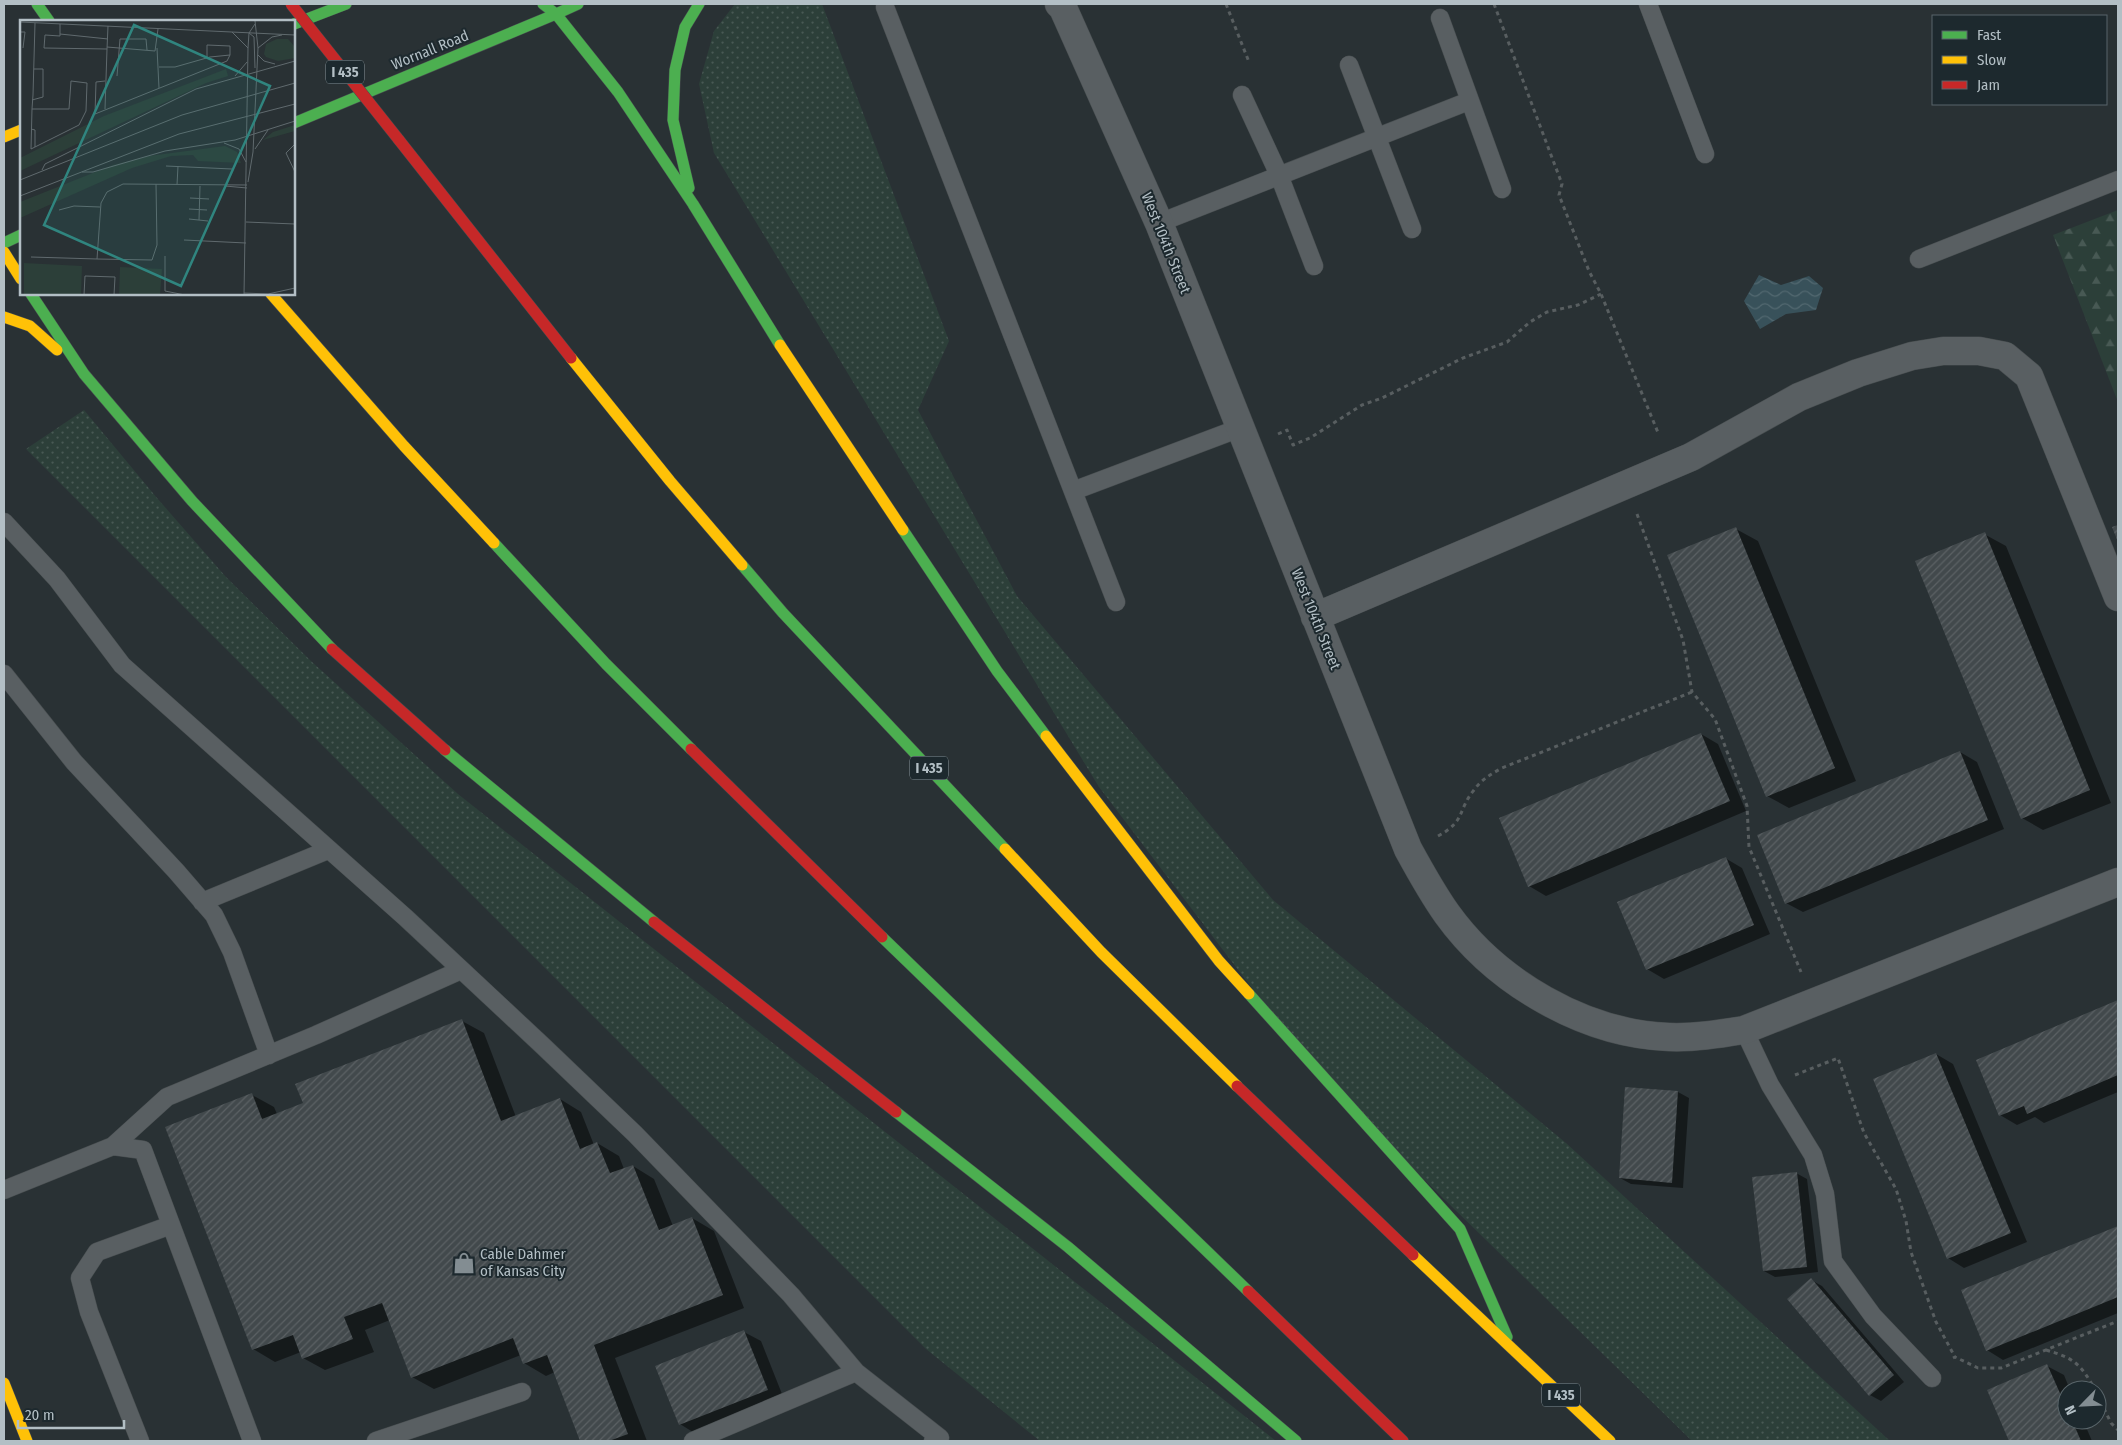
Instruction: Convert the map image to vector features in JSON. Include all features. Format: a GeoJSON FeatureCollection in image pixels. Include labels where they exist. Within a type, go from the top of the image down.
{"type":"FeatureCollection","features":[{"type":"Feature","properties":{"kind":"main road"},"geometry":{"type":"LineString","coordinates":[[36,4],[48,20]]}},
{"type":"Feature","properties":{"kind":"main road","name":"I 435"},"geometry":{"type":"LineString","coordinates":[[291,4],[532,310],[670,481],[784,613],[1101,952],[1298,1146],[1610,1441]]}},
{"type":"Feature","properties":{"kind":"main road"},"geometry":{"type":"LineString","coordinates":[[295,24],[346,4]]}},
{"type":"Feature","properties":{"kind":"main road"},"geometry":{"type":"LineString","coordinates":[[543,4],[556,14],[618,92],[693,204],[788,357],[986,655],[1014,694],[1118,832],[1219,961],[1460,1229],[1512,1348]]}},
{"type":"Feature","properties":{"kind":"main road","name":"Wornall Road"},"geometry":{"type":"LineString","coordinates":[[295,123],[578,4]]}},
{"type":"Feature","properties":{"kind":"main road"},"geometry":{"type":"LineString","coordinates":[[693,204],[673,120],[675,70],[685,27],[699,4]]}},
{"type":"Feature","properties":{"kind":"main road"},"geometry":{"type":"LineString","coordinates":[[4,137],[20,130]]}},
{"type":"Feature","properties":{"kind":"main road"},"geometry":{"type":"LineString","coordinates":[[4,243],[20,235]]}},
{"type":"Feature","properties":{"kind":"main road"},"geometry":{"type":"LineString","coordinates":[[4,252],[20,277]]}},
{"type":"Feature","properties":{"kind":"main road"},"geometry":{"type":"LineString","coordinates":[[32,295],[84,374],[192,502],[324,642],[440,746],[610,887],[1068,1247],[1296,1441]]}},
{"type":"Feature","properties":{"kind":"main road"},"geometry":{"type":"LineString","coordinates":[[272,295],[404,446],[606,664],[830,887],[1403,1441]]}},
{"type":"Feature","properties":{"kind":"main road"},"geometry":{"type":"LineString","coordinates":[[4,317],[30,326],[84,374]]}},
{"type":"Feature","properties":{"kind":"main road"},"geometry":{"type":"LineString","coordinates":[[4,1383],[27,1441]]}},
{"type":"Feature","properties":{"kind":"street","name":"West 104th Street"},"geometry":{"type":"LineString","coordinates":[[1062,5],[1159,223],[1408,849],[1424,881],[1448,916],[1484,956],[1531,992],[1582,1019],[1632,1032],[1678,1036],[1708,1036],[1744,1030],[2118,882]]}},
{"type":"Feature","properties":{"kind":"street"},"geometry":{"type":"LineString","coordinates":[[1315,617],[1692,457],[1799,397],[1858,373],[1912,356],[1943,351],[1979,350],[2005,356],[2030,376],[2118,597]]}},
{"type":"Feature","properties":{"kind":"lane"},"geometry":{"type":"LineString","coordinates":[[1648,4],[1705,154]]}},
{"type":"Feature","properties":{"kind":"lane"},"geometry":{"type":"LineString","coordinates":[[885,7],[1116,602]]}},
{"type":"Feature","properties":{"kind":"lane"},"geometry":{"type":"LineString","coordinates":[[1440,18],[1502,189]]}},
{"type":"Feature","properties":{"kind":"lane"},"geometry":{"type":"LineString","coordinates":[[1349,65],[1412,229]]}},
{"type":"Feature","properties":{"kind":"lane"},"geometry":{"type":"LineString","coordinates":[[1242,95],[1279,175],[1314,266]]}},
{"type":"Feature","properties":{"kind":"lane"},"geometry":{"type":"LineString","coordinates":[[1159,223],[1470,101]]}},
{"type":"Feature","properties":{"kind":"lane"},"geometry":{"type":"LineString","coordinates":[[1919,259],[2118,180]]}},
{"type":"Feature","properties":{"kind":"lane"},"geometry":{"type":"LineString","coordinates":[[1073,491],[1244,437]]}},
{"type":"Feature","properties":{"kind":"lane"},"geometry":{"type":"LineString","coordinates":[[4,522],[57,579],[122,665],[406,918],[634,1134],[791,1295],[856,1372],[937,1440]]}},
{"type":"Feature","properties":{"kind":"lane"},"geometry":{"type":"LineString","coordinates":[[4,674],[74,762],[176,871],[214,915],[232,952],[269,1054]]}},
{"type":"Feature","properties":{"kind":"lane"},"geometry":{"type":"LineString","coordinates":[[202,902],[328,850]]}},
{"type":"Feature","properties":{"kind":"lane"},"geometry":{"type":"LineString","coordinates":[[4,1190],[112,1146],[167,1097],[461,970]]}},
{"type":"Feature","properties":{"kind":"lane"},"geometry":{"type":"LineString","coordinates":[[1744,1030],[1770,1085],[1813,1156],[1825,1194],[1833,1261],[1873,1316],[1932,1378]]}},
{"type":"Feature","properties":{"kind":"lane"},"geometry":{"type":"LineString","coordinates":[[112,1146],[143,1150],[252,1441]]}},
{"type":"Feature","properties":{"kind":"lane"},"geometry":{"type":"LineString","coordinates":[[140,1441],[89,1312],[80,1278],[97,1252],[171,1225]]}},
{"type":"Feature","properties":{"kind":"lane"},"geometry":{"type":"LineString","coordinates":[[693,1441],[856,1372]]}},
{"type":"Feature","properties":{"kind":"lane"},"geometry":{"type":"LineString","coordinates":[[376,1441],[522,1392]]}},
{"type":"Feature","properties":{"kind":"path"},"geometry":{"type":"LineString","coordinates":[[1226,4],[1249,62]]}},
{"type":"Feature","properties":{"kind":"path"},"geometry":{"type":"LineString","coordinates":[[1494,4],[1562,184],[1559,195],[1588,271],[1601,294],[1672,465]]}},
{"type":"Feature","properties":{"kind":"path"},"geometry":{"type":"LineString","coordinates":[[1244,437],[1287,430],[1293,445],[1302,442],[1362,405],[1382,398],[1463,358],[1507,342],[1530,322],[1547,312],[1578,305],[1601,294]]}},
{"type":"Feature","properties":{"kind":"path"},"geometry":{"type":"LineString","coordinates":[[1626,485],[1683,640],[1692,692],[1715,719],[1747,806],[1749,847],[1813,1002]]}},
{"type":"Feature","properties":{"kind":"path"},"geometry":{"type":"LineString","coordinates":[[1408,849],[1450,830],[1457,823],[1472,791],[1487,776],[1502,768],[1692,692]]}},
{"type":"Feature","properties":{"kind":"path"},"geometry":{"type":"LineString","coordinates":[[1770,1085],[1838,1058],[1864,1134],[1896,1189],[1906,1221],[1911,1252],[1933,1313],[1955,1357],[1978,1368],[2001,1368],[2118,1321]]}},
{"type":"Feature","properties":{"kind":"path"},"geometry":{"type":"LineString","coordinates":[[2046,1350],[2067,1356],[2080,1366],[2089,1380]]}},
{"type":"Feature","properties":{"kind":"path"},"geometry":{"type":"LineString","coordinates":[[1932,1378],[1955,1357]]}},
{"type":"Feature","properties":{"kind":"path"},"geometry":{"type":"LineString","coordinates":[[2107,1415],[2111,1423],[2118,1430]]}},
{"type":"Feature","properties":{"kind":"green space"},"geometry":{"type":"Polygon","coordinates":[[[735,4],[822,4],[949,341],[918,410],[1017,596],[1273,900],[1566,1143],[1890,1441],[1692,1441],[1321,1079],[1099,787],[714,153],[699,84],[714,31],[735,4]]]}},
{"type":"Feature","properties":{"kind":"green space"},"geometry":{"type":"Polygon","coordinates":[[[2118,210],[2118,402],[2053,235],[2118,210]]]}},
{"type":"Feature","properties":{"kind":"green space"},"geometry":{"type":"Polygon","coordinates":[[[84,410],[226,577],[312,662],[458,794],[1276,1441],[1040,1441],[926,1349],[26,449],[84,410]]]}},
{"type":"Feature","properties":{"kind":"water"},"geometry":{"type":"Polygon","coordinates":[[[1759,275],[1781,285],[1809,276],[1823,288],[1816,310],[1786,314],[1760,329],[1744,301],[1759,275]]]}},
{"type":"Feature","properties":{"kind":"building"},"geometry":{"type":"Polygon","coordinates":[[[2118,525],[2118,542],[2112,527],[2118,525]]]}},
{"type":"Feature","properties":{"kind":"building"},"geometry":{"type":"Polygon","coordinates":[[[1736,527],[1835,768],[1766,797],[1667,555],[1736,527]]]}},
{"type":"Feature","properties":{"kind":"building"},"geometry":{"type":"Polygon","coordinates":[[[1985,532],[2090,790],[2021,819],[1915,561],[1985,532]]]}},
{"type":"Feature","properties":{"kind":"building"},"geometry":{"type":"Polygon","coordinates":[[[1701,733],[1730,801],[1528,887],[1499,818],[1701,733]]]}},
{"type":"Feature","properties":{"kind":"building"},"geometry":{"type":"Polygon","coordinates":[[[1960,751],[1988,820],[1785,904],[1757,835],[1960,751]]]}},
{"type":"Feature","properties":{"kind":"building"},"geometry":{"type":"Polygon","coordinates":[[[1726,857],[1754,925],[1646,970],[1617,902],[1726,857]]]}},
{"type":"Feature","properties":{"kind":"building"},"geometry":{"type":"Polygon","coordinates":[[[2118,1000],[2118,1075],[2027,1114],[2024,1106],[1999,1116],[1976,1060],[2118,1000]]]}},
{"type":"Feature","properties":{"kind":"building","name":"Cable Dahmer of Kansas City"},"geometry":{"type":"Polygon","coordinates":[[[462,1019],[501,1121],[560,1098],[580,1149],[597,1142],[610,1173],[633,1165],[659,1230],[692,1217],[723,1295],[594,1345],[628,1434],[609,1441],[580,1441],[547,1355],[523,1364],[513,1338],[411,1378],[382,1303],[344,1317],[353,1339],[302,1359],[293,1335],[252,1350],[165,1127],[252,1093],[262,1119],[303,1103],[295,1084],[462,1019]]]}},
{"type":"Feature","properties":{"kind":"building"},"geometry":{"type":"Polygon","coordinates":[[[1936,1053],[2011,1233],[1947,1259],[1873,1079],[1936,1053]]]}},
{"type":"Feature","properties":{"kind":"building"},"geometry":{"type":"Polygon","coordinates":[[[1625,1087],[1678,1091],[1672,1183],[1619,1178],[1625,1087]]]}},
{"type":"Feature","properties":{"kind":"building"},"geometry":{"type":"Polygon","coordinates":[[[1797,1172],[1807,1267],[1763,1271],[1752,1177],[1797,1172]]]}},
{"type":"Feature","properties":{"kind":"building"},"geometry":{"type":"Polygon","coordinates":[[[2118,1226],[2118,1297],[1986,1351],[1961,1290],[2118,1226]]]}},
{"type":"Feature","properties":{"kind":"building"},"geometry":{"type":"Polygon","coordinates":[[[1811,1278],[1894,1375],[1869,1396],[1787,1299],[1811,1278]]]}},
{"type":"Feature","properties":{"kind":"building"},"geometry":{"type":"Polygon","coordinates":[[[744,1330],[768,1390],[679,1425],[655,1366],[744,1330]]]}},
{"type":"Feature","properties":{"kind":"building"},"geometry":{"type":"Polygon","coordinates":[[[2047,1364],[2057,1386],[2057,1430],[2076,1430],[2081,1441],[2009,1441],[1987,1390],[2047,1364]]]}},
{"type":"Feature","properties":{"kind":"traffic: fast"},"geometry":{"type":"LineString","coordinates":[[37,4],[48,20]]}},
{"type":"Feature","properties":{"kind":"traffic: fast"},"geometry":{"type":"LineString","coordinates":[[295,24],[346,4]]}},
{"type":"Feature","properties":{"kind":"traffic: fast"},"geometry":{"type":"LineString","coordinates":[[543,4],[556,14],[618,92],[693,204],[780,345]]}},
{"type":"Feature","properties":{"kind":"traffic: fast"},"geometry":{"type":"LineString","coordinates":[[556,14],[578,4]]}},
{"type":"Feature","properties":{"kind":"traffic: fast"},"geometry":{"type":"LineString","coordinates":[[689,188],[673,120],[675,70],[685,27],[699,4]]}},
{"type":"Feature","properties":{"kind":"traffic: fast"},"geometry":{"type":"LineString","coordinates":[[295,123],[556,14]]}},
{"type":"Feature","properties":{"kind":"traffic: fast"},"geometry":{"type":"LineString","coordinates":[[4,243],[20,235]]}},
{"type":"Feature","properties":{"kind":"traffic: fast"},"geometry":{"type":"LineString","coordinates":[[32,295],[84,374],[192,501],[332,649]]}},
{"type":"Feature","properties":{"kind":"traffic: fast"},"geometry":{"type":"LineString","coordinates":[[903,530],[997,671],[1046,736]]}},
{"type":"Feature","properties":{"kind":"traffic: fast"},"geometry":{"type":"LineString","coordinates":[[494,543],[606,664],[691,749]]}},
{"type":"Feature","properties":{"kind":"traffic: fast"},"geometry":{"type":"LineString","coordinates":[[742,565],[783,613],[1005,849]]}},
{"type":"Feature","properties":{"kind":"traffic: fast"},"geometry":{"type":"LineString","coordinates":[[445,750],[654,922]]}},
{"type":"Feature","properties":{"kind":"traffic: fast"},"geometry":{"type":"LineString","coordinates":[[882,937],[1248,1291]]}},
{"type":"Feature","properties":{"kind":"traffic: fast"},"geometry":{"type":"LineString","coordinates":[[1249,994],[1460,1229],[1507,1337]]}},
{"type":"Feature","properties":{"kind":"traffic: fast"},"geometry":{"type":"LineString","coordinates":[[896,1112],[1068,1247],[1296,1441]]}},
{"type":"Feature","properties":{"kind":"traffic: slow"},"geometry":{"type":"LineString","coordinates":[[4,137],[20,130]]}},
{"type":"Feature","properties":{"kind":"traffic: slow"},"geometry":{"type":"LineString","coordinates":[[4,252],[20,277]]}},
{"type":"Feature","properties":{"kind":"traffic: slow"},"geometry":{"type":"LineString","coordinates":[[272,295],[404,446],[494,543]]}},
{"type":"Feature","properties":{"kind":"traffic: slow"},"geometry":{"type":"LineString","coordinates":[[4,317],[30,326],[57,350]]}},
{"type":"Feature","properties":{"kind":"traffic: slow"},"geometry":{"type":"LineString","coordinates":[[780,345],[903,530]]}},
{"type":"Feature","properties":{"kind":"traffic: slow"},"geometry":{"type":"LineString","coordinates":[[571,358],[670,481],[742,565]]}},
{"type":"Feature","properties":{"kind":"traffic: slow"},"geometry":{"type":"LineString","coordinates":[[1046,736],[1219,961],[1249,994]]}},
{"type":"Feature","properties":{"kind":"traffic: slow"},"geometry":{"type":"LineString","coordinates":[[1005,849],[1101,952],[1237,1086]]}},
{"type":"Feature","properties":{"kind":"traffic: slow"},"geometry":{"type":"LineString","coordinates":[[1413,1255],[1610,1441]]}},
{"type":"Feature","properties":{"kind":"traffic: slow"},"geometry":{"type":"LineString","coordinates":[[4,1383],[27,1441]]}},
{"type":"Feature","properties":{"kind":"traffic: jam"},"geometry":{"type":"LineString","coordinates":[[291,4],[399,140]]}},
{"type":"Feature","properties":{"kind":"traffic: jam"},"geometry":{"type":"LineString","coordinates":[[399,140],[571,358]]}},
{"type":"Feature","properties":{"kind":"traffic: jam"},"geometry":{"type":"LineString","coordinates":[[332,649],[445,750]]}},
{"type":"Feature","properties":{"kind":"traffic: jam"},"geometry":{"type":"LineString","coordinates":[[691,749],[882,937]]}},
{"type":"Feature","properties":{"kind":"traffic: jam"},"geometry":{"type":"LineString","coordinates":[[654,922],[896,1112]]}},
{"type":"Feature","properties":{"kind":"traffic: jam"},"geometry":{"type":"LineString","coordinates":[[1237,1086],[1413,1255]]}},
{"type":"Feature","properties":{"kind":"traffic: jam"},"geometry":{"type":"LineString","coordinates":[[1248,1291],[1403,1441]]}},
{"type":"Feature","properties":{"kind":"place","name":"Cable Dahmer of Kansas City"},"geometry":{"type":"Point","coordinates":[464,1263]}}]}
